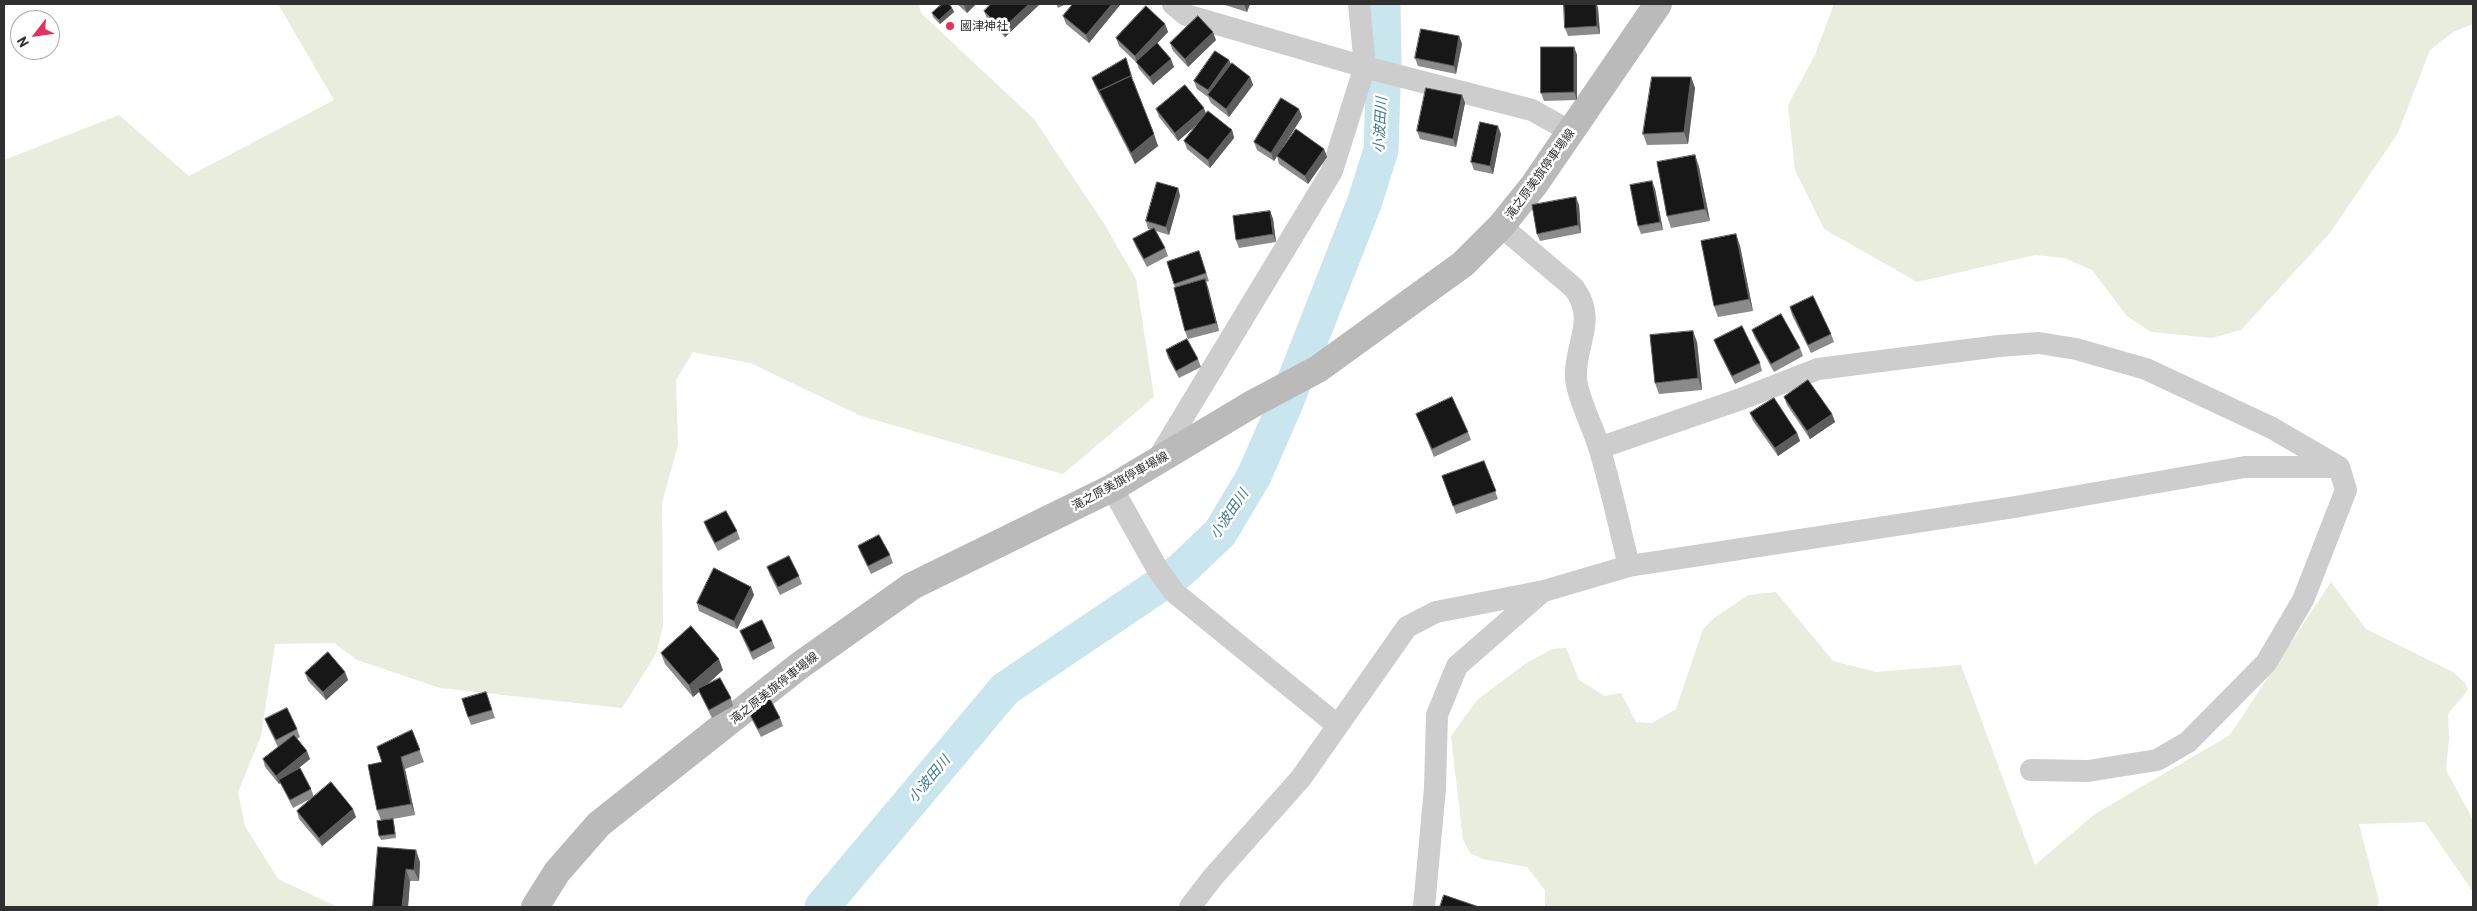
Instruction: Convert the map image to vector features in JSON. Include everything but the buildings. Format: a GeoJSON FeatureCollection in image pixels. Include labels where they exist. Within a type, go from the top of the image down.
{"type":"FeatureCollection","features":[{"type":"Feature","properties":{"kind":"main road","name":"滝之原美旗停車場線"},"geometry":{"type":"LineString","coordinates":[[535,907],[556,872],[600,824],[799,666],[912,586],[1112,488],[1254,403],[1318,369],[1463,264],[1501,226],[1534,185],[1658,4]]}},
{"type":"Feature","properties":{"kind":"street"},"geometry":{"type":"LineString","coordinates":[[1173,4],[1186,15],[1369,68],[1532,110],[1571,132]]}},
{"type":"Feature","properties":{"kind":"street"},"geometry":{"type":"LineString","coordinates":[[1156,462],[1332,171],[1369,68],[1359,4]]}},
{"type":"Feature","properties":{"kind":"street"},"geometry":{"type":"LineString","coordinates":[[1501,226],[1574,288],[1582,298],[1586,309],[1576,362],[1576,381],[1600,448],[1629,566]]}},
{"type":"Feature","properties":{"kind":"street"},"geometry":{"type":"LineString","coordinates":[[1600,448],[1723,406],[1818,369],[1999,346],[2040,343],[2076,349],[2146,369],[2272,428],[2339,467],[2346,490],[2303,600],[2266,664],[2188,742],[2157,760],[2088,771],[2031,770]]}},
{"type":"Feature","properties":{"kind":"street"},"geometry":{"type":"LineString","coordinates":[[1190,907],[1213,877],[1301,778],[1407,627],[1436,612],[1544,591],[1629,566],[2015,507],[2245,467],[2339,467]]}},
{"type":"Feature","properties":{"kind":"street"},"geometry":{"type":"LineString","coordinates":[[1112,488],[1158,570],[1176,593],[1337,725]]}},
{"type":"Feature","properties":{"kind":"street"},"geometry":{"type":"LineString","coordinates":[[1424,907],[1435,788],[1438,715],[1458,666],[1544,591]]}},
{"type":"Feature","properties":{"kind":"green space"},"geometry":{"type":"Polygon","coordinates":[[[278,4],[919,4],[921,13],[1034,119],[1103,222],[1136,279],[1154,397],[1063,474],[861,416],[750,363],[693,352],[676,380],[678,445],[662,503],[663,626],[656,654],[622,708],[440,688],[357,660],[334,643],[275,644],[261,736],[238,792],[245,826],[278,879],[338,907],[4,907],[4,160],[119,115],[189,176],[334,100],[278,4]]]}},
{"type":"Feature","properties":{"kind":"green space"},"geometry":{"type":"Polygon","coordinates":[[[1834,4],[2473,4],[2473,24],[2453,32],[2430,50],[2398,133],[2330,233],[2241,330],[2212,338],[2151,332],[2127,316],[2092,270],[2064,258],[2035,255],[1917,282],[1824,229],[1795,170],[1788,105],[1815,55],[1834,4]]]}},
{"type":"Feature","properties":{"kind":"green space"},"geometry":{"type":"Polygon","coordinates":[[[2331,582],[2366,629],[2453,672],[2465,683],[2468,690],[2448,714],[2449,738],[2446,770],[2473,820],[2473,892],[2425,822],[2359,824],[2379,901],[2377,907],[1545,907],[1545,890],[1527,867],[1483,859],[1470,853],[1463,840],[1451,736],[1477,700],[1525,664],[1552,649],[1566,648],[1579,680],[1605,696],[1621,693],[1636,722],[1652,723],[1676,709],[1703,629],[1713,619],[1748,595],[1776,592],[1833,661],[1876,672],[1961,665],[2035,865],[2095,814],[2230,735],[2331,582]]]}},
{"type":"Feature","properties":{"kind":"waterway","name":"小波田川"},"geometry":{"type":"LineString","coordinates":[[822,907],[1005,689],[1180,571],[1220,533],[1254,476],[1285,405],[1365,201],[1381,150],[1384,61],[1383,4]]}},
{"type":"Feature","properties":{"kind":"place","name":"國津神社"},"geometry":{"type":"Point","coordinates":[950,26]}}]}
